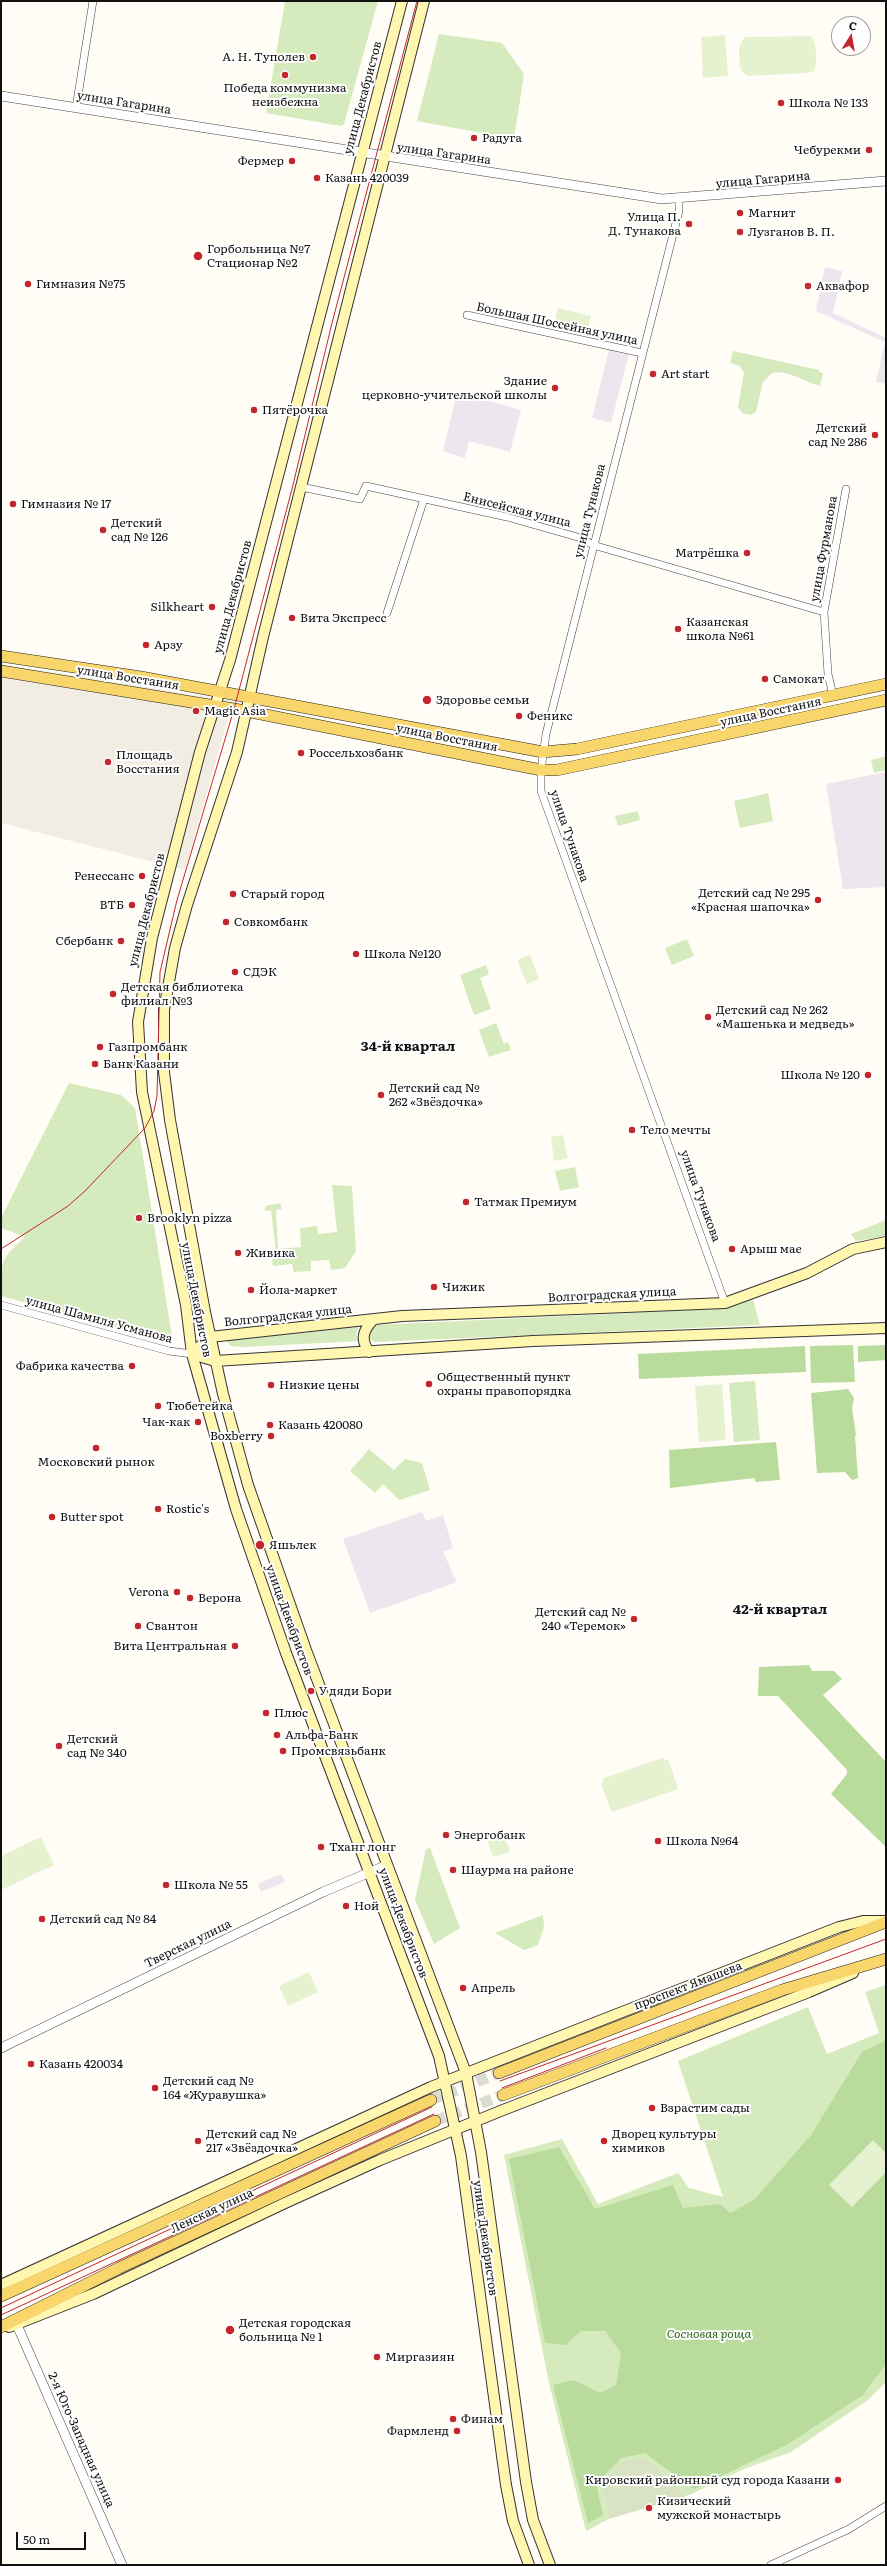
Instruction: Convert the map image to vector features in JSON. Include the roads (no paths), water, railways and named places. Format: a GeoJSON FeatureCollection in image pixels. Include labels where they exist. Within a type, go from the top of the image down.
{"type":"FeatureCollection","features":[{"type":"Feature","properties":{"kind":"main road","name":"улица Декабристов"},"geometry":{"type":"LineString","coordinates":[[402,1],[230,660],[190,788],[152,938],[138,1022],[142,1092],[186,1305],[192,1354],[236,1509],[286,1653],[439,2056],[446,2082],[456,2129],[506,2485],[513,2521],[529,2565]]}},
{"type":"Feature","properties":{"kind":"main road","name":"улица Декабристов"},"geometry":{"type":"LineString","coordinates":[[424,1],[246,711],[224,792],[187,905],[170,972],[164,1010],[166,1092],[215,1361],[248,1485],[306,1650],[466,2073],[476,2121],[526,2482],[534,2520],[550,2565]]}},
{"type":"Feature","properties":{"kind":"main road","name":"улица Восстания"},"geometry":{"type":"LineString","coordinates":[[1,656],[249,697],[543,752],[577,750],[886,684]]}},
{"type":"Feature","properties":{"kind":"main road","name":"улица Восстания"},"geometry":{"type":"LineString","coordinates":[[1,671],[215,705],[541,770],[560,769],[886,700]]}},
{"type":"Feature","properties":{"kind":"main road","name":"Волгоградская улица"},"geometry":{"type":"LineString","coordinates":[[192,1354],[210,1337],[372,1321],[416,1315],[725,1303],[807,1273],[853,1249],[886,1242]]}},
{"type":"Feature","properties":{"kind":"main road"},"geometry":{"type":"LineString","coordinates":[[369,1352],[364,1344],[363,1336],[364,1329],[372,1321]]}},
{"type":"Feature","properties":{"kind":"main road"},"geometry":{"type":"LineString","coordinates":[[192,1354],[215,1361],[564,1339],[886,1328]]}},
{"type":"Feature","properties":{"kind":"main road"},"geometry":{"type":"LineString","coordinates":[[1,2285],[312,2141],[466,2073],[839,1927],[863,1921],[886,1922]]}},
{"type":"Feature","properties":{"kind":"main road","name":"проспект Ямашева"},"geometry":{"type":"LineString","coordinates":[[499,2073],[886,1922]]}},
{"type":"Feature","properties":{"kind":"main road"},"geometry":{"type":"LineString","coordinates":[[503,2095],[782,1990],[886,1959]]}},
{"type":"Feature","properties":{"kind":"main road"},"geometry":{"type":"LineString","coordinates":[[1,2328],[17,2324],[93,2294],[291,2200],[456,2129],[809,1992],[869,1965]]}},
{"type":"Feature","properties":{"kind":"main road","name":"Ленская улица"},"geometry":{"type":"LineString","coordinates":[[1,2296],[431,2100]]}},
{"type":"Feature","properties":{"kind":"main road","name":"Ленская улица"},"geometry":{"type":"LineString","coordinates":[[1,2328],[127,2265],[436,2121]]}},
{"type":"Feature","properties":{"kind":"street"},"geometry":{"type":"LineString","coordinates":[[76,108],[93,1]]}},
{"type":"Feature","properties":{"kind":"street","name":"улица Гагарина"},"geometry":{"type":"LineString","coordinates":[[1,96],[362,154],[662,199],[679,199],[886,182]]}},
{"type":"Feature","properties":{"kind":"street","name":"улица Тунакова"},"geometry":{"type":"LineString","coordinates":[[679,199],[679,211],[593,545],[543,752],[541,793],[588,926],[644,1072],[725,1303]]}},
{"type":"Feature","properties":{"kind":"street","name":"Большая Шоссейная улица"},"geometry":{"type":"LineString","coordinates":[[467,315],[642,353]]}},
{"type":"Feature","properties":{"kind":"street","name":"Енисейская улица"},"geometry":{"type":"LineString","coordinates":[[301,487],[360,499],[366,486],[549,528],[581,538],[593,545],[824,612]]}},
{"type":"Feature","properties":{"kind":"street","name":"улица Фурманова"},"geometry":{"type":"LineString","coordinates":[[833,695],[828,674],[824,612],[846,489]]}},
{"type":"Feature","properties":{"kind":"street"},"geometry":{"type":"LineString","coordinates":[[387,614],[424,499]]}},
{"type":"Feature","properties":{"kind":"street","name":"улица Шамиля Усманова"},"geometry":{"type":"LineString","coordinates":[[1,1305],[169,1351],[192,1354]]}},
{"type":"Feature","properties":{"kind":"street","name":"Тверская улица"},"geometry":{"type":"LineString","coordinates":[[1,2048],[323,1892],[387,1865]]}},
{"type":"Feature","properties":{"kind":"street","name":"2-я Юго-Западная улица"},"geometry":{"type":"LineString","coordinates":[[17,2324],[122,2565]]}},
{"type":"Feature","properties":{"kind":"street"},"geometry":{"type":"LineString","coordinates":[[770,2565],[849,2529],[886,2506]]}},
{"type":"Feature","properties":{"kind":"tunnel"},"geometry":{"type":"LineString","coordinates":[[431,2100],[499,2073]]}},
{"type":"Feature","properties":{"kind":"tunnel"},"geometry":{"type":"LineString","coordinates":[[435,2121],[503,2095]]}},
{"type":"Feature","properties":{"kind":"tram line"},"geometry":{"type":"LineString","coordinates":[[1,1249],[68,1206],[85,1191],[145,1128],[154,1111],[157,1096],[160,972],[177,900],[234,709],[292,489],[332,323],[417,1]]}},
{"type":"Feature","properties":{"kind":"tram line"},"geometry":{"type":"LineString","coordinates":[[500,2081],[886,1939]]}},
{"type":"Feature","properties":{"kind":"tram line"},"geometry":{"type":"LineString","coordinates":[[502,2088],[606,2048]]}},
{"type":"Feature","properties":{"kind":"tram line"},"geometry":{"type":"LineString","coordinates":[[1,2308],[432,2107]]}},
{"type":"Feature","properties":{"kind":"tram line"},"geometry":{"type":"LineString","coordinates":[[1,2315],[434,2114]]}},
{"type":"Feature","properties":{"kind":"place","name":"А. Н. Туполев"},"geometry":{"type":"Point","coordinates":[313,57]}},
{"type":"Feature","properties":{"kind":"place","name":"Победа коммунизма неизбежна"},"geometry":{"type":"Point","coordinates":[285,75]}},
{"type":"Feature","properties":{"kind":"place","name":"Школа № 133"},"geometry":{"type":"Point","coordinates":[781,103]}},
{"type":"Feature","properties":{"kind":"place","name":"Радуга"},"geometry":{"type":"Point","coordinates":[474,138]}},
{"type":"Feature","properties":{"kind":"place","name":"Чебурекми"},"geometry":{"type":"Point","coordinates":[869,150]}},
{"type":"Feature","properties":{"kind":"place","name":"Фермер"},"geometry":{"type":"Point","coordinates":[292,161]}},
{"type":"Feature","properties":{"kind":"place","name":"Казань 420039"},"geometry":{"type":"Point","coordinates":[317,178]}},
{"type":"Feature","properties":{"kind":"place","name":"Магнит"},"geometry":{"type":"Point","coordinates":[740,213]}},
{"type":"Feature","properties":{"kind":"place","name":"Улица П. Д. Тунакова"},"geometry":{"type":"Point","coordinates":[689,224]}},
{"type":"Feature","properties":{"kind":"place","name":"Лузганов В. П."},"geometry":{"type":"Point","coordinates":[740,232]}},
{"type":"Feature","properties":{"kind":"place","name":"Горбольница №7 Стационар №2"},"geometry":{"type":"Point","coordinates":[198,256]}},
{"type":"Feature","properties":{"kind":"place","name":"Гимназия №75"},"geometry":{"type":"Point","coordinates":[28,284]}},
{"type":"Feature","properties":{"kind":"place","name":"Аквафор"},"geometry":{"type":"Point","coordinates":[808,286]}},
{"type":"Feature","properties":{"kind":"place","name":"Art start"},"geometry":{"type":"Point","coordinates":[653,374]}},
{"type":"Feature","properties":{"kind":"place","name":"Здание церковно-учительской школы"},"geometry":{"type":"Point","coordinates":[555,388]}},
{"type":"Feature","properties":{"kind":"place","name":"Пятёрочка"},"geometry":{"type":"Point","coordinates":[254,410]}},
{"type":"Feature","properties":{"kind":"place","name":"Детский сад № 286"},"geometry":{"type":"Point","coordinates":[875,435]}},
{"type":"Feature","properties":{"kind":"place","name":"Гимназия № 17"},"geometry":{"type":"Point","coordinates":[13,504]}},
{"type":"Feature","properties":{"kind":"place","name":"Детский сад № 126"},"geometry":{"type":"Point","coordinates":[103,530]}},
{"type":"Feature","properties":{"kind":"place","name":"Матрёшка"},"geometry":{"type":"Point","coordinates":[747,553]}},
{"type":"Feature","properties":{"kind":"place","name":"Silkheart"},"geometry":{"type":"Point","coordinates":[212,607]}},
{"type":"Feature","properties":{"kind":"place","name":"Вита Экспресс"},"geometry":{"type":"Point","coordinates":[292,618]}},
{"type":"Feature","properties":{"kind":"place","name":"Казанская школа №61"},"geometry":{"type":"Point","coordinates":[678,629]}},
{"type":"Feature","properties":{"kind":"place","name":"Арзу"},"geometry":{"type":"Point","coordinates":[146,645]}},
{"type":"Feature","properties":{"kind":"place","name":"Самокат"},"geometry":{"type":"Point","coordinates":[765,679]}},
{"type":"Feature","properties":{"kind":"place","name":"Здоровье семьи"},"geometry":{"type":"Point","coordinates":[427,700]}},
{"type":"Feature","properties":{"kind":"place","name":"Magic Asia"},"geometry":{"type":"Point","coordinates":[196,711]}},
{"type":"Feature","properties":{"kind":"place","name":"Феникс"},"geometry":{"type":"Point","coordinates":[519,716]}},
{"type":"Feature","properties":{"kind":"place","name":"Россельхозбанк"},"geometry":{"type":"Point","coordinates":[301,753]}},
{"type":"Feature","properties":{"kind":"place","name":"Площадь Восстания"},"geometry":{"type":"Point","coordinates":[108,762]}},
{"type":"Feature","properties":{"kind":"place","name":"Ренессанс"},"geometry":{"type":"Point","coordinates":[142,876]}},
{"type":"Feature","properties":{"kind":"place","name":"Старый город"},"geometry":{"type":"Point","coordinates":[233,894]}},
{"type":"Feature","properties":{"kind":"place","name":"Детский сад № 295 «Красная шапочка»"},"geometry":{"type":"Point","coordinates":[818,900]}},
{"type":"Feature","properties":{"kind":"place","name":"ВТБ"},"geometry":{"type":"Point","coordinates":[132,905]}},
{"type":"Feature","properties":{"kind":"place","name":"Совкомбанк"},"geometry":{"type":"Point","coordinates":[226,922]}},
{"type":"Feature","properties":{"kind":"place","name":"Сбербанк"},"geometry":{"type":"Point","coordinates":[121,941]}},
{"type":"Feature","properties":{"kind":"place","name":"Школа №120"},"geometry":{"type":"Point","coordinates":[356,954]}},
{"type":"Feature","properties":{"kind":"place","name":"СДЭК"},"geometry":{"type":"Point","coordinates":[235,972]}},
{"type":"Feature","properties":{"kind":"place","name":"Детская библиотека филиал №3"},"geometry":{"type":"Point","coordinates":[113,994]}},
{"type":"Feature","properties":{"kind":"place","name":"Детский сад № 262 «Машенька и медведь»"},"geometry":{"type":"Point","coordinates":[708,1017]}},
{"type":"Feature","properties":{"kind":"place","name":"Газпромбанк"},"geometry":{"type":"Point","coordinates":[100,1047]}},
{"type":"Feature","properties":{"kind":"place","name":"Банк Казани"},"geometry":{"type":"Point","coordinates":[95,1064]}},
{"type":"Feature","properties":{"kind":"place","name":"Школа № 120"},"geometry":{"type":"Point","coordinates":[868,1075]}},
{"type":"Feature","properties":{"kind":"place","name":"Детский сад № 262 «Звёздочка»"},"geometry":{"type":"Point","coordinates":[381,1095]}},
{"type":"Feature","properties":{"kind":"place","name":"Тело мечты"},"geometry":{"type":"Point","coordinates":[632,1130]}},
{"type":"Feature","properties":{"kind":"place","name":"Татмак Премиум"},"geometry":{"type":"Point","coordinates":[466,1202]}},
{"type":"Feature","properties":{"kind":"place","name":"Brooklyn pizza"},"geometry":{"type":"Point","coordinates":[139,1218]}},
{"type":"Feature","properties":{"kind":"place","name":"Арыш мае"},"geometry":{"type":"Point","coordinates":[732,1249]}},
{"type":"Feature","properties":{"kind":"place","name":"Живика"},"geometry":{"type":"Point","coordinates":[238,1253]}},
{"type":"Feature","properties":{"kind":"place","name":"Чижик"},"geometry":{"type":"Point","coordinates":[434,1287]}},
{"type":"Feature","properties":{"kind":"place","name":"Йола-маркет"},"geometry":{"type":"Point","coordinates":[251,1290]}},
{"type":"Feature","properties":{"kind":"place","name":"Фабрика качества"},"geometry":{"type":"Point","coordinates":[132,1366]}},
{"type":"Feature","properties":{"kind":"place","name":"Общественный пункт охраны правопорядка"},"geometry":{"type":"Point","coordinates":[429,1384]}},
{"type":"Feature","properties":{"kind":"place","name":"Низкие цены"},"geometry":{"type":"Point","coordinates":[271,1385]}},
{"type":"Feature","properties":{"kind":"place","name":"Тюбетейка"},"geometry":{"type":"Point","coordinates":[158,1406]}},
{"type":"Feature","properties":{"kind":"place","name":"Чак-как"},"geometry":{"type":"Point","coordinates":[198,1422]}},
{"type":"Feature","properties":{"kind":"place","name":"Казань 420080"},"geometry":{"type":"Point","coordinates":[270,1425]}},
{"type":"Feature","properties":{"kind":"place","name":"Boxberry"},"geometry":{"type":"Point","coordinates":[271,1436]}},
{"type":"Feature","properties":{"kind":"place","name":"Московский рынок"},"geometry":{"type":"Point","coordinates":[96,1448]}},
{"type":"Feature","properties":{"kind":"place","name":"Rostic's"},"geometry":{"type":"Point","coordinates":[158,1509]}},
{"type":"Feature","properties":{"kind":"place","name":"Butter spot"},"geometry":{"type":"Point","coordinates":[52,1517]}},
{"type":"Feature","properties":{"kind":"place","name":"Яшьлек"},"geometry":{"type":"Point","coordinates":[260,1545]}},
{"type":"Feature","properties":{"kind":"place","name":"Verona"},"geometry":{"type":"Point","coordinates":[177,1592]}},
{"type":"Feature","properties":{"kind":"place","name":"Верона"},"geometry":{"type":"Point","coordinates":[190,1598]}},
{"type":"Feature","properties":{"kind":"place","name":"Детский сад № 240 «Теремок»"},"geometry":{"type":"Point","coordinates":[634,1619]}},
{"type":"Feature","properties":{"kind":"place","name":"Свантон"},"geometry":{"type":"Point","coordinates":[138,1626]}},
{"type":"Feature","properties":{"kind":"place","name":"Вита Центральная"},"geometry":{"type":"Point","coordinates":[235,1646]}},
{"type":"Feature","properties":{"kind":"place","name":"У дяди Бори"},"geometry":{"type":"Point","coordinates":[311,1691]}},
{"type":"Feature","properties":{"kind":"place","name":"Плюс"},"geometry":{"type":"Point","coordinates":[266,1713]}},
{"type":"Feature","properties":{"kind":"place","name":"Альфа-Банк"},"geometry":{"type":"Point","coordinates":[277,1735]}},
{"type":"Feature","properties":{"kind":"place","name":"Детский сад № 340"},"geometry":{"type":"Point","coordinates":[59,1746]}},
{"type":"Feature","properties":{"kind":"place","name":"Промсвязьбанк"},"geometry":{"type":"Point","coordinates":[283,1751]}},
{"type":"Feature","properties":{"kind":"place","name":"Энергобанк"},"geometry":{"type":"Point","coordinates":[446,1835]}},
{"type":"Feature","properties":{"kind":"place","name":"Школа №64"},"geometry":{"type":"Point","coordinates":[658,1841]}},
{"type":"Feature","properties":{"kind":"place","name":"Тханг лонг"},"geometry":{"type":"Point","coordinates":[321,1847]}},
{"type":"Feature","properties":{"kind":"place","name":"Шаурма на районе"},"geometry":{"type":"Point","coordinates":[453,1870]}},
{"type":"Feature","properties":{"kind":"place","name":"Школа № 55"},"geometry":{"type":"Point","coordinates":[166,1885]}},
{"type":"Feature","properties":{"kind":"place","name":"Ной"},"geometry":{"type":"Point","coordinates":[346,1906]}},
{"type":"Feature","properties":{"kind":"place","name":"Детский сад № 84"},"geometry":{"type":"Point","coordinates":[42,1919]}},
{"type":"Feature","properties":{"kind":"place","name":"Апрель"},"geometry":{"type":"Point","coordinates":[463,1988]}},
{"type":"Feature","properties":{"kind":"place","name":"Казань 420034"},"geometry":{"type":"Point","coordinates":[31,2064]}},
{"type":"Feature","properties":{"kind":"place","name":"Детский сад № 164 «Журавушка»"},"geometry":{"type":"Point","coordinates":[155,2088]}},
{"type":"Feature","properties":{"kind":"place","name":"Взрастим сады"},"geometry":{"type":"Point","coordinates":[652,2108]}},
{"type":"Feature","properties":{"kind":"place","name":"Детский сад № 217 «Звёздочка»"},"geometry":{"type":"Point","coordinates":[198,2141]}},
{"type":"Feature","properties":{"kind":"place","name":"Дворец культуры химиков"},"geometry":{"type":"Point","coordinates":[604,2141]}},
{"type":"Feature","properties":{"kind":"place","name":"Детская городская больница № 1"},"geometry":{"type":"Point","coordinates":[230,2330]}},
{"type":"Feature","properties":{"kind":"place","name":"Миргазиян"},"geometry":{"type":"Point","coordinates":[377,2357]}},
{"type":"Feature","properties":{"kind":"place","name":"Финам"},"geometry":{"type":"Point","coordinates":[453,2419]}},
{"type":"Feature","properties":{"kind":"place","name":"Фармленд"},"geometry":{"type":"Point","coordinates":[457,2431]}},
{"type":"Feature","properties":{"kind":"place","name":"Кировский районный суд города Казани"},"geometry":{"type":"Point","coordinates":[838,2480]}},
{"type":"Feature","properties":{"kind":"place","name":"Кизический мужской монастырь"},"geometry":{"type":"Point","coordinates":[649,2508]}},
{"type":"Feature","properties":{"kind":"district","name":"34-й квартал"},"geometry":{"type":"Point","coordinates":[408,1047]}},
{"type":"Feature","properties":{"kind":"district","name":"42-й квартал"},"geometry":{"type":"Point","coordinates":[780,1610]}},
{"type":"Feature","properties":{"kind":"park label","name":"Сосновая роща"},"geometry":{"type":"Point","coordinates":[709,2334]}}]}
